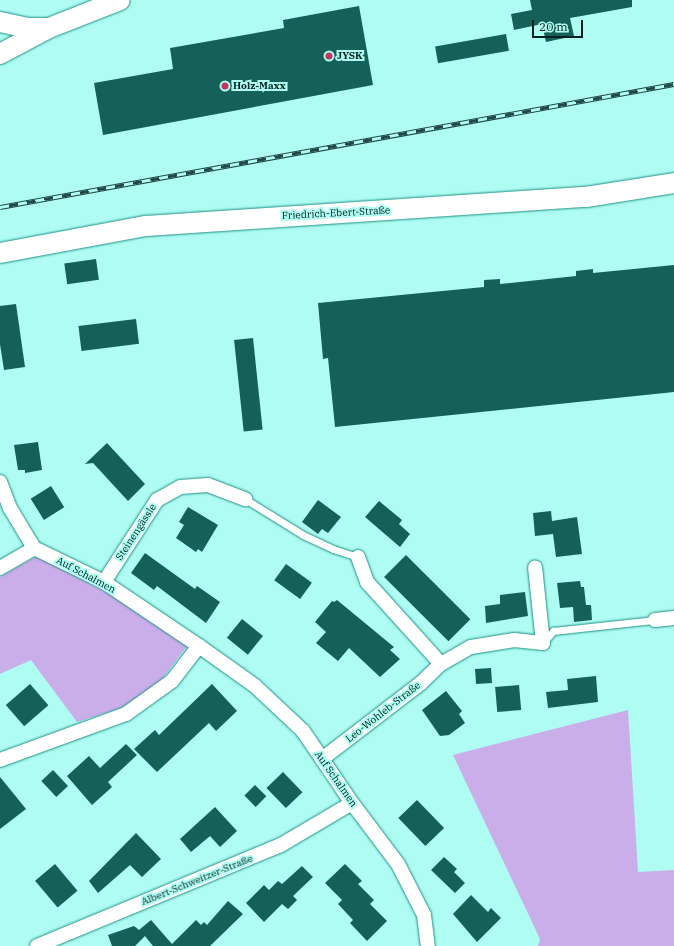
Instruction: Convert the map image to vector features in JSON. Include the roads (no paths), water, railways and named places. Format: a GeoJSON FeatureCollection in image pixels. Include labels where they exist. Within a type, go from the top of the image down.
{"type":"FeatureCollection","features":[{"type":"Feature","properties":{"kind":"street"},"geometry":{"type":"LineString","coordinates":[[0,54],[49,28],[120,0]]}},
{"type":"Feature","properties":{"kind":"street"},"geometry":{"type":"LineString","coordinates":[[0,22],[29,28],[49,28]]}},
{"type":"Feature","properties":{"kind":"street","name":"Friedrich-Ebert-Straße"},"geometry":{"type":"LineString","coordinates":[[0,253],[146,226],[247,218],[457,208],[578,198],[674,183]]}},
{"type":"Feature","properties":{"kind":"street"},"geometry":{"type":"LineString","coordinates":[[0,482],[10,508],[34,548],[0,568]]}},
{"type":"Feature","properties":{"kind":"street","name":"Steinengässle"},"geometry":{"type":"LineString","coordinates":[[104,582],[157,500],[180,487],[208,485],[245,499]]}},
{"type":"Feature","properties":{"kind":"street","name":"Auf Schalmen"},"geometry":{"type":"LineString","coordinates":[[34,548],[104,582],[255,686],[303,731],[352,803],[398,864],[424,915],[428,946]]}},
{"type":"Feature","properties":{"kind":"street"},"geometry":{"type":"LineString","coordinates":[[358,557],[367,582],[441,664]]}},
{"type":"Feature","properties":{"kind":"street"},"geometry":{"type":"LineString","coordinates":[[536,567],[543,643]]}},
{"type":"Feature","properties":{"kind":"street"},"geometry":{"type":"LineString","coordinates":[[655,620],[674,618]]}},
{"type":"Feature","properties":{"kind":"street","name":"Leo-Wohleb-Straße"},"geometry":{"type":"LineString","coordinates":[[322,759],[421,683],[441,664],[471,647],[514,640],[543,643]]}},
{"type":"Feature","properties":{"kind":"street"},"geometry":{"type":"LineString","coordinates":[[0,760],[126,714],[172,681],[198,646]]}},
{"type":"Feature","properties":{"kind":"street","name":"Albert-Schweitzer-Straße"},"geometry":{"type":"LineString","coordinates":[[37,946],[281,845],[352,803]]}},
{"type":"Feature","properties":{"kind":"lane"},"geometry":{"type":"LineString","coordinates":[[245,499],[303,535],[333,549],[358,557]]}},
{"type":"Feature","properties":{"kind":"lane"},"geometry":{"type":"LineString","coordinates":[[543,643],[553,631],[655,620]]}},
{"type":"Feature","properties":{"kind":"railway"},"geometry":{"type":"LineString","coordinates":[[0,207],[674,84]]}},
{"type":"Feature","properties":{"kind":"place","name":"JYSK"},"geometry":{"type":"Point","coordinates":[329,56]}},
{"type":"Feature","properties":{"kind":"place","name":"Holz-Maxx"},"geometry":{"type":"Point","coordinates":[225,86]}}]}
